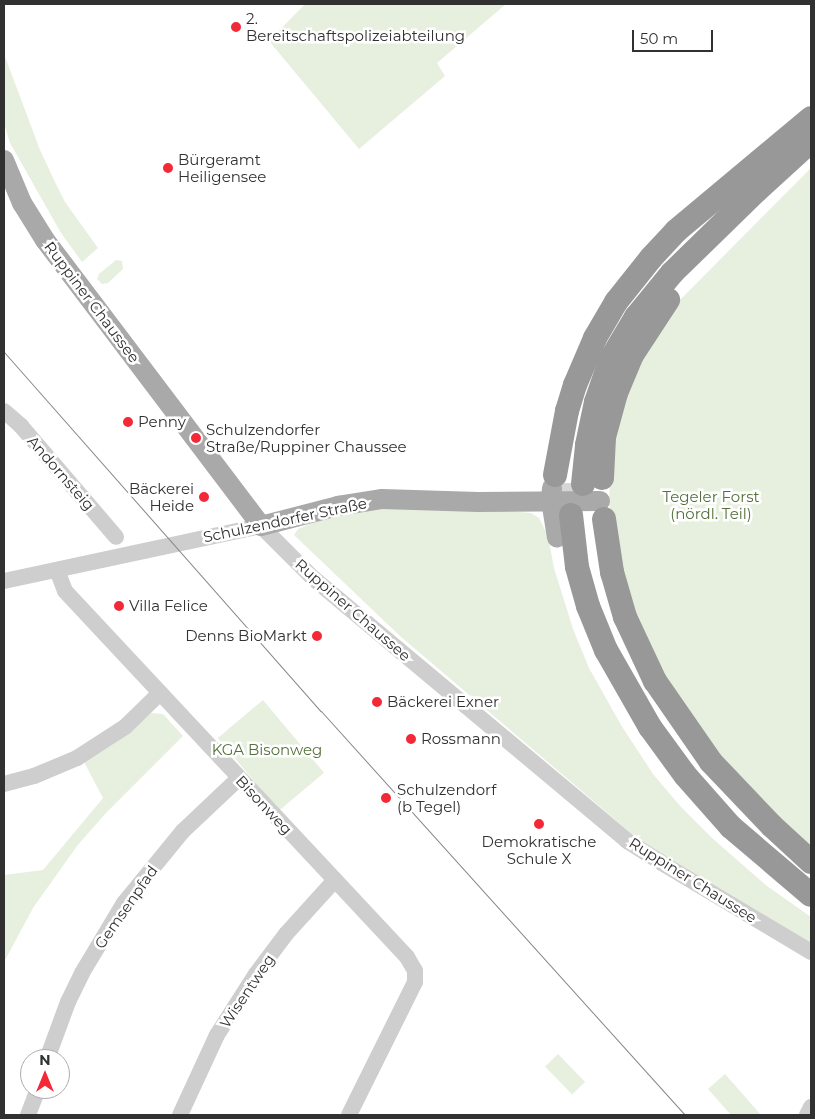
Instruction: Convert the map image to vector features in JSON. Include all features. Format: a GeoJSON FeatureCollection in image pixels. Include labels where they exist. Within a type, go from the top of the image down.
{"type":"FeatureCollection","features":[{"type":"Feature","properties":{"kind":"highway"},"geometry":{"type":"LineString","coordinates":[[811,118],[676,231],[641,269],[616,302],[595,338],[575,384],[567,411],[588,554],[600,601],[614,636],[649,704],[698,770],[730,806],[764,841],[811,879]]}},
{"type":"Feature","properties":{"kind":"highway"},"geometry":{"type":"LineString","coordinates":[[811,124],[695,231],[662,266],[628,308],[600,358],[586,394],[574,444],[579,497],[577,567],[588,606],[606,650],[650,727],[685,774],[731,827],[811,895]]}},
{"type":"Feature","properties":{"kind":"highway"},"geometry":{"type":"LineString","coordinates":[[811,141],[756,191],[672,273],[636,317],[611,359],[596,402],[579,497],[612,572],[625,617],[655,681],[711,762],[772,826],[811,862]]}},
{"type":"Feature","properties":{"kind":"highway"},"geometry":{"type":"LineString","coordinates":[[579,497],[602,454],[610,413],[632,355],[642,340],[676,290],[811,152]]}},
{"type":"Feature","properties":{"kind":"highway"},"geometry":{"type":"LineString","coordinates":[[557,538],[560,558],[574,610],[590,652],[622,712],[641,740],[703,821],[723,841],[743,858],[811,904]]}},
{"type":"Feature","properties":{"kind":"main road","name":"Ruppiner Chaussee"},"geometry":{"type":"LineString","coordinates":[[4,160],[22,204],[45,240],[261,526]]}},
{"type":"Feature","properties":{"kind":"main road","name":"Schulzendorfer Straße"},"geometry":{"type":"LineString","coordinates":[[261,526],[338,506],[382,500],[478,502],[579,497]]}},
{"type":"Feature","properties":{"kind":"main road"},"geometry":{"type":"LineString","coordinates":[[557,538],[579,497]]}},
{"type":"Feature","properties":{"kind":"street","name":"Andornsteig"},"geometry":{"type":"LineString","coordinates":[[4,411],[22,426],[116,537]]}},
{"type":"Feature","properties":{"kind":"street","name":"Schulzendorfer Straße"},"geometry":{"type":"LineString","coordinates":[[4,582],[261,526]]}},
{"type":"Feature","properties":{"kind":"street","name":"Ruppiner Chaussee"},"geometry":{"type":"LineString","coordinates":[[261,526],[313,578],[627,841],[811,952]]}},
{"type":"Feature","properties":{"kind":"street","name":"Bisonweg"},"geometry":{"type":"LineString","coordinates":[[56,570],[64,591],[407,957],[415,971],[415,982],[349,1115]]}},
{"type":"Feature","properties":{"kind":"street"},"geometry":{"type":"LineString","coordinates":[[4,784],[34,776],[77,758],[125,726],[160,693]]}},
{"type":"Feature","properties":{"kind":"street","name":"Gemsenpfad"},"geometry":{"type":"LineString","coordinates":[[51,1049],[68,1002],[82,973],[124,903],[183,832],[239,778]]}},
{"type":"Feature","properties":{"kind":"street","name":"Wisentweg"},"geometry":{"type":"LineString","coordinates":[[180,1115],[217,1035],[256,974],[286,934],[335,880]]}},
{"type":"Feature","properties":{"kind":"street"},"geometry":{"type":"LineString","coordinates":[[28,1115],[34,1099]]}},
{"type":"Feature","properties":{"kind":"street"},"geometry":{"type":"LineString","coordinates":[[807,1115],[811,1107]]}},
{"type":"Feature","properties":{"kind":"green space"},"geometry":{"type":"Polygon","coordinates":[[[305,4],[506,4],[437,63],[445,76],[359,149],[269,41],[305,4]]]}},
{"type":"Feature","properties":{"kind":"green space"},"geometry":{"type":"Polygon","coordinates":[[[4,54],[40,150],[55,182],[65,202],[98,248],[82,262],[61,233],[10,143],[4,123],[4,54]]]}},
{"type":"Feature","properties":{"kind":"green space","name":"Tegeler Forst (nördl. Teil)"},"geometry":{"type":"Polygon","coordinates":[[[811,168],[811,847],[748,789],[687,713],[656,665],[618,566],[609,504],[611,453],[621,402],[667,313],[811,168]]]}},
{"type":"Feature","properties":{"kind":"green space"},"geometry":{"type":"Polygon","coordinates":[[[116,260],[122,261],[123,269],[108,283],[102,284],[97,279],[99,274],[116,260]]]}},
{"type":"Feature","properties":{"kind":"green space"},"geometry":{"type":"Polygon","coordinates":[[[470,508],[531,513],[539,518],[548,536],[554,568],[573,629],[589,668],[621,725],[653,774],[681,807],[712,838],[767,886],[811,917],[811,943],[652,851],[400,636],[294,535],[298,529],[334,514],[359,509],[470,508]]]}},
{"type":"Feature","properties":{"kind":"green space","name":"KGA Bisonweg"},"geometry":{"type":"Polygon","coordinates":[[[263,700],[324,773],[279,811],[218,738],[263,700]]]}},
{"type":"Feature","properties":{"kind":"green space"},"geometry":{"type":"Polygon","coordinates":[[[151,713],[163,714],[183,736],[105,814],[77,846],[33,908],[4,962],[4,875],[43,870],[103,798],[84,762],[112,745],[151,713]]]}},
{"type":"Feature","properties":{"kind":"green space"},"geometry":{"type":"Polygon","coordinates":[[[558,1054],[585,1082],[572,1095],[545,1067],[558,1054]]]}},
{"type":"Feature","properties":{"kind":"green space"},"geometry":{"type":"Polygon","coordinates":[[[725,1074],[761,1115],[731,1115],[708,1089],[725,1074]]]}},
{"type":"Feature","properties":{"kind":"tunnel"},"geometry":{"type":"LineString","coordinates":[[570,483],[571,515]]}},
{"type":"Feature","properties":{"kind":"tram line"},"geometry":{"type":"LineString","coordinates":[[4,352],[321,711],[685,1115]]}},
{"type":"Feature","properties":{"kind":"place","name":"2. Bereitschaftspolizeiabteilung"},"geometry":{"type":"Point","coordinates":[236,27]}},
{"type":"Feature","properties":{"kind":"place","name":"Bürgeramt Heiligensee"},"geometry":{"type":"Point","coordinates":[168,168]}},
{"type":"Feature","properties":{"kind":"place","name":"Penny"},"geometry":{"type":"Point","coordinates":[128,422]}},
{"type":"Feature","properties":{"kind":"place","name":"Schulzendorfer Straße/Ruppiner Chaussee"},"geometry":{"type":"Point","coordinates":[196,438]}},
{"type":"Feature","properties":{"kind":"place","name":"Bäckerei Heide"},"geometry":{"type":"Point","coordinates":[204,497]}},
{"type":"Feature","properties":{"kind":"place","name":"Villa Felice"},"geometry":{"type":"Point","coordinates":[119,606]}},
{"type":"Feature","properties":{"kind":"place","name":"Denns BioMarkt"},"geometry":{"type":"Point","coordinates":[317,636]}},
{"type":"Feature","properties":{"kind":"place","name":"Bäckerei Exner"},"geometry":{"type":"Point","coordinates":[377,702]}},
{"type":"Feature","properties":{"kind":"place","name":"Rossmann"},"geometry":{"type":"Point","coordinates":[411,739]}},
{"type":"Feature","properties":{"kind":"place","name":"Schulzendorf (b Tegel)"},"geometry":{"type":"Point","coordinates":[386,798]}},
{"type":"Feature","properties":{"kind":"place","name":"Demokratische Schule X"},"geometry":{"type":"Point","coordinates":[539,824]}}]}
